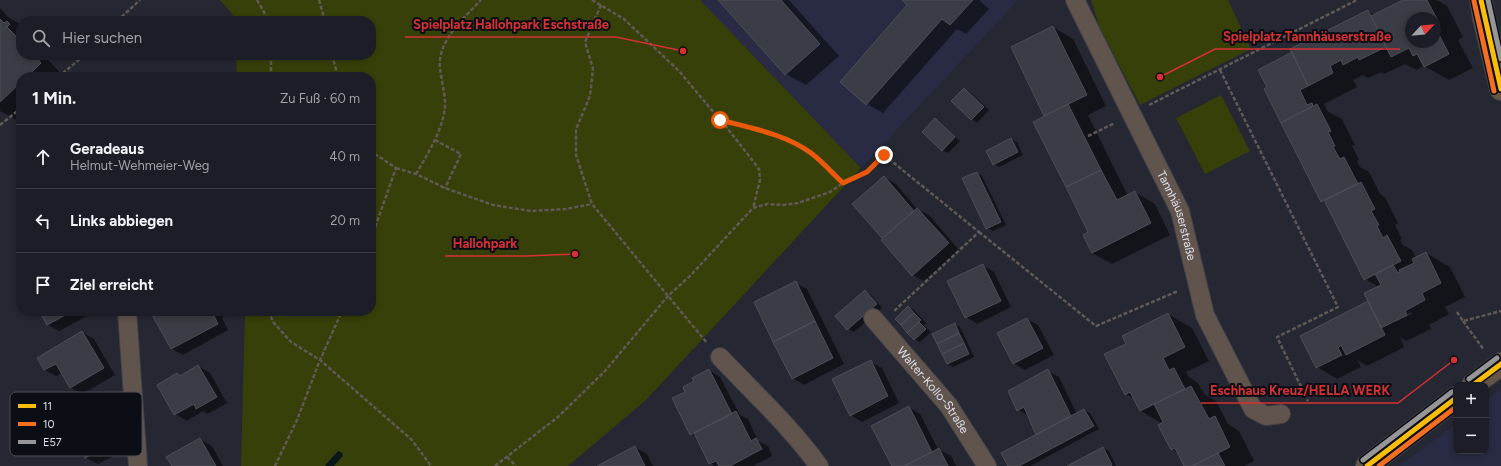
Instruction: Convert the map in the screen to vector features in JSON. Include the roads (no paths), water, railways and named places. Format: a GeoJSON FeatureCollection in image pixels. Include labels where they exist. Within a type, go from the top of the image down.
{"type":"FeatureCollection","features":[{"type":"Feature","properties":{"kind":"main road"},"geometry":{"type":"LineString","coordinates":[[1481,0],[1501,89]]}},
{"type":"Feature","properties":{"kind":"main road"},"geometry":{"type":"LineString","coordinates":[[1477,382],[1501,364]]}},
{"type":"Feature","properties":{"kind":"main road"},"geometry":{"type":"LineString","coordinates":[[1367,466],[1453,400]]}},
{"type":"Feature","properties":{"kind":"street","name":"Tannhäuserstraße"},"geometry":{"type":"LineString","coordinates":[[1075,0],[1180,211],[1205,315],[1253,408],[1266,416],[1281,414]]}},
{"type":"Feature","properties":{"kind":"street"},"geometry":{"type":"LineString","coordinates":[[126,316],[132,392]]}},
{"type":"Feature","properties":{"kind":"street","name":"Walter-Kollo-Straße"},"geometry":{"type":"LineString","coordinates":[[876,321],[949,406],[987,466]]}},
{"type":"Feature","properties":{"kind":"street"},"geometry":{"type":"LineString","coordinates":[[720,357],[776,415],[819,466]]}},
{"type":"Feature","properties":{"kind":"street"},"geometry":{"type":"LineString","coordinates":[[137,456],[138,466]]}},
{"type":"Feature","properties":{"kind":"waterway"},"geometry":{"type":"LineString","coordinates":[[329,466],[339,455]]}},
{"type":"Feature","properties":{"kind":"place","name":"Spielplatz Hallohpark Eschstraße"},"geometry":{"type":"Point","coordinates":[683,51]}},
{"type":"Feature","properties":{"kind":"place","name":"Spielplatz Tannhäuserstraße"},"geometry":{"type":"Point","coordinates":[1160,77]}},
{"type":"Feature","properties":{"kind":"place","name":"Hallohpark"},"geometry":{"type":"Point","coordinates":[575,254]}},
{"type":"Feature","properties":{"kind":"place","name":"Eschhaus Kreuz/HELLA WERK"},"geometry":{"type":"Point","coordinates":[1454,360]}}]}
